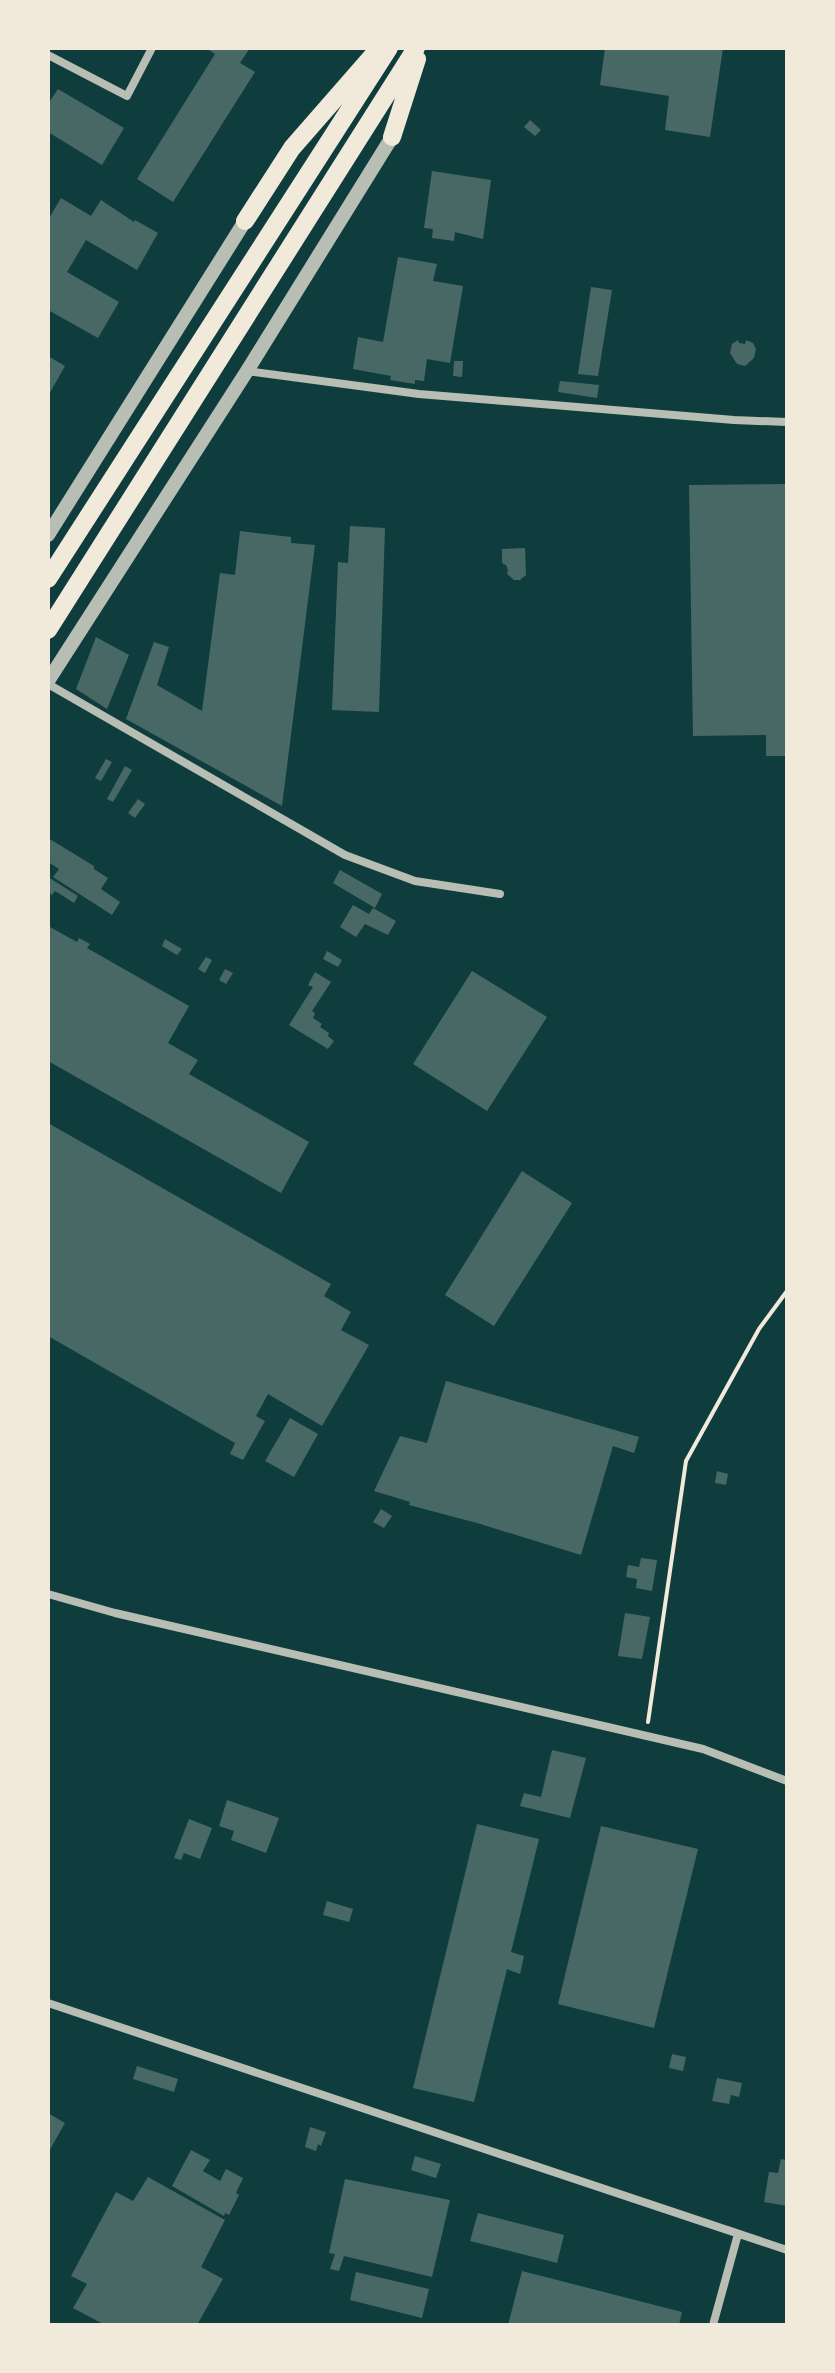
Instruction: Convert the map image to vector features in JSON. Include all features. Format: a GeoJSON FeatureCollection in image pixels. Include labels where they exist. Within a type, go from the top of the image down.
{"type":"FeatureCollection","features":[{"type":"Feature","properties":{"kind":"highway"},"geometry":{"type":"LineString","coordinates":[[245,221],[292,148],[379,48]]}},
{"type":"Feature","properties":{"kind":"highway"},"geometry":{"type":"LineString","coordinates":[[48,579],[389,48]]}},
{"type":"Feature","properties":{"kind":"highway"},"geometry":{"type":"LineString","coordinates":[[392,137],[418,48]]}},
{"type":"Feature","properties":{"kind":"highway"},"geometry":{"type":"LineString","coordinates":[[48,630],[418,48]]}},
{"type":"Feature","properties":{"kind":"street"},"geometry":{"type":"LineString","coordinates":[[48,55],[127,96],[152,48]]}},
{"type":"Feature","properties":{"kind":"street"},"geometry":{"type":"LineString","coordinates":[[392,137],[48,682],[345,855],[415,881],[500,894]]}},
{"type":"Feature","properties":{"kind":"street"},"geometry":{"type":"LineString","coordinates":[[48,535],[245,221]]}},
{"type":"Feature","properties":{"kind":"street"},"geometry":{"type":"LineString","coordinates":[[247,371],[419,394],[787,422]]}},
{"type":"Feature","properties":{"kind":"street"},"geometry":{"type":"LineString","coordinates":[[48,1594],[130,1617],[703,1749],[787,1781]]}},
{"type":"Feature","properties":{"kind":"street"},"geometry":{"type":"LineString","coordinates":[[48,2003],[787,2250]]}},
{"type":"Feature","properties":{"kind":"street"},"geometry":{"type":"LineString","coordinates":[[713,2325],[738,2234]]}},
{"type":"Feature","properties":{"kind":"path"},"geometry":{"type":"LineString","coordinates":[[646,1736],[686,1461],[759,1329],[787,1291]]}},
{"type":"Feature","properties":{"kind":"building"},"geometry":{"type":"Polygon","coordinates":[[[206,48],[250,48],[240,63],[255,72],[173,202],[137,179],[215,54],[206,48]]]}},
{"type":"Feature","properties":{"kind":"building"},"geometry":{"type":"Polygon","coordinates":[[[605,48],[723,48],[710,137],[665,130],[669,96],[600,85],[605,48]]]}},
{"type":"Feature","properties":{"kind":"building"},"geometry":{"type":"Polygon","coordinates":[[[58,89],[124,128],[102,165],[48,132],[48,104],[58,89]]]}},
{"type":"Feature","properties":{"kind":"building"},"geometry":{"type":"Polygon","coordinates":[[[530,120],[541,130],[535,136],[524,127],[530,120]]]}},
{"type":"Feature","properties":{"kind":"building"},"geometry":{"type":"Polygon","coordinates":[[[432,171],[491,180],[483,239],[455,232],[454,241],[432,238],[433,229],[424,228],[432,171]]]}},
{"type":"Feature","properties":{"kind":"building"},"geometry":{"type":"Polygon","coordinates":[[[61,198],[91,216],[101,200],[134,222],[158,233],[137,270],[86,240],[67,272],[119,302],[98,338],[48,310],[48,220],[61,198]]]}},
{"type":"Feature","properties":{"kind":"building"},"geometry":{"type":"Polygon","coordinates":[[[398,257],[437,264],[433,281],[463,286],[450,363],[427,359],[424,381],[415,380],[415,384],[353,369],[358,337],[383,342],[398,257]]]}},
{"type":"Feature","properties":{"kind":"building"},"geometry":{"type":"Polygon","coordinates":[[[591,287],[612,290],[598,376],[578,374],[591,287]]]}},
{"type":"Feature","properties":{"kind":"building"},"geometry":{"type":"Polygon","coordinates":[[[738,340],[739,343],[745,344],[746,340],[753,343],[756,349],[754,358],[745,366],[737,364],[730,353],[732,344],[738,340]]]}},
{"type":"Feature","properties":{"kind":"building"},"geometry":{"type":"Polygon","coordinates":[[[48,356],[65,366],[48,396],[48,356]]]}},
{"type":"Feature","properties":{"kind":"building"},"geometry":{"type":"Polygon","coordinates":[[[454,361],[463,361],[462,377],[453,376],[454,361]]]}},
{"type":"Feature","properties":{"kind":"building"},"geometry":{"type":"Polygon","coordinates":[[[560,381],[599,385],[597,398],[558,392],[560,381]]]}},
{"type":"Feature","properties":{"kind":"building"},"geometry":{"type":"Polygon","coordinates":[[[787,484],[787,756],[766,756],[766,735],[693,736],[689,485],[787,484]]]}},
{"type":"Feature","properties":{"kind":"building"},"geometry":{"type":"Polygon","coordinates":[[[350,526],[385,528],[379,712],[332,710],[338,562],[348,563],[350,526]]]}},
{"type":"Feature","properties":{"kind":"building"},"geometry":{"type":"Polygon","coordinates":[[[240,531],[291,537],[291,543],[315,545],[282,806],[126,719],[154,642],[169,647],[157,685],[202,711],[220,573],[235,575],[240,531]]]}},
{"type":"Feature","properties":{"kind":"building"},"geometry":{"type":"Polygon","coordinates":[[[525,548],[526,575],[514,580],[503,564],[502,549],[525,548]]]}},
{"type":"Feature","properties":{"kind":"building"},"geometry":{"type":"Polygon","coordinates":[[[96,637],[129,655],[107,709],[76,689],[96,637]]]}},
{"type":"Feature","properties":{"kind":"building"},"geometry":{"type":"Polygon","coordinates":[[[106,759],[112,762],[101,781],[95,778],[106,759]]]}},
{"type":"Feature","properties":{"kind":"building"},"geometry":{"type":"Polygon","coordinates":[[[125,766],[132,770],[113,802],[107,799],[125,766]]]}},
{"type":"Feature","properties":{"kind":"building"},"geometry":{"type":"Polygon","coordinates":[[[138,799],[145,804],[135,818],[128,813],[138,799]]]}},
{"type":"Feature","properties":{"kind":"building"},"geometry":{"type":"Polygon","coordinates":[[[48,838],[108,878],[101,889],[120,902],[112,915],[53,877],[59,869],[48,862],[48,838]]]}},
{"type":"Feature","properties":{"kind":"building"},"geometry":{"type":"Polygon","coordinates":[[[340,870],[382,894],[375,908],[333,883],[340,870]]]}},
{"type":"Feature","properties":{"kind":"building"},"geometry":{"type":"Polygon","coordinates":[[[48,877],[78,896],[74,903],[55,891],[52,895],[48,892],[48,877]]]}},
{"type":"Feature","properties":{"kind":"building"},"geometry":{"type":"Polygon","coordinates":[[[353,905],[369,914],[373,908],[396,921],[388,935],[365,924],[356,937],[340,927],[353,905]]]}},
{"type":"Feature","properties":{"kind":"building"},"geometry":{"type":"Polygon","coordinates":[[[50,927],[77,942],[79,938],[90,944],[87,948],[189,1006],[168,1043],[198,1060],[189,1074],[309,1142],[281,1193],[48,1061],[50,927]]]}},
{"type":"Feature","properties":{"kind":"building"},"geometry":{"type":"Polygon","coordinates":[[[165,939],[182,949],[177,955],[162,946],[165,939]]]}},
{"type":"Feature","properties":{"kind":"building"},"geometry":{"type":"Polygon","coordinates":[[[327,951],[342,960],[338,967],[323,959],[327,951]]]}},
{"type":"Feature","properties":{"kind":"building"},"geometry":{"type":"Polygon","coordinates":[[[206,957],[212,960],[205,973],[198,969],[206,957]]]}},
{"type":"Feature","properties":{"kind":"building"},"geometry":{"type":"Polygon","coordinates":[[[225,969],[233,973],[226,984],[219,980],[225,969]]]}},
{"type":"Feature","properties":{"kind":"building"},"geometry":{"type":"Polygon","coordinates":[[[472,971],[547,1017],[487,1111],[413,1064],[472,971]]]}},
{"type":"Feature","properties":{"kind":"building"},"geometry":{"type":"Polygon","coordinates":[[[315,972],[331,982],[312,1011],[315,1013],[313,1018],[322,1024],[320,1027],[334,1041],[328,1049],[289,1025],[313,987],[308,985],[315,972]]]}},
{"type":"Feature","properties":{"kind":"building"},"geometry":{"type":"Polygon","coordinates":[[[48,1123],[331,1284],[324,1296],[351,1312],[341,1330],[369,1345],[322,1426],[268,1394],[256,1416],[265,1421],[243,1460],[230,1454],[235,1443],[48,1336],[48,1123]]]}},
{"type":"Feature","properties":{"kind":"building"},"geometry":{"type":"Polygon","coordinates":[[[522,1171],[572,1203],[494,1326],[445,1295],[522,1171]]]}},
{"type":"Feature","properties":{"kind":"building"},"geometry":{"type":"Polygon","coordinates":[[[446,1381],[639,1437],[634,1453],[613,1446],[581,1555],[409,1505],[410,1502],[374,1491],[400,1436],[427,1443],[446,1381]]]}},
{"type":"Feature","properties":{"kind":"building"},"geometry":{"type":"Polygon","coordinates":[[[290,1418],[318,1434],[294,1477],[265,1461],[290,1418]]]}},
{"type":"Feature","properties":{"kind":"building"},"geometry":{"type":"Polygon","coordinates":[[[717,1471],[728,1474],[726,1485],[715,1483],[717,1471]]]}},
{"type":"Feature","properties":{"kind":"building"},"geometry":{"type":"Polygon","coordinates":[[[381,1509],[392,1516],[384,1528],[373,1522],[381,1509]]]}},
{"type":"Feature","properties":{"kind":"building"},"geometry":{"type":"Polygon","coordinates":[[[641,1558],[657,1560],[652,1591],[636,1588],[637,1579],[626,1577],[628,1565],[639,1567],[641,1558]]]}},
{"type":"Feature","properties":{"kind":"building"},"geometry":{"type":"Polygon","coordinates":[[[625,1613],[650,1617],[642,1659],[618,1656],[625,1613]]]}},
{"type":"Feature","properties":{"kind":"building"},"geometry":{"type":"Polygon","coordinates":[[[552,1750],[586,1758],[570,1818],[520,1806],[524,1793],[541,1797],[552,1750]]]}},
{"type":"Feature","properties":{"kind":"building"},"geometry":{"type":"Polygon","coordinates":[[[227,1800],[279,1818],[266,1853],[231,1840],[234,1831],[219,1826],[227,1800]]]}},
{"type":"Feature","properties":{"kind":"building"},"geometry":{"type":"Polygon","coordinates":[[[189,1819],[212,1828],[200,1859],[184,1853],[181,1860],[174,1858],[189,1819]]]}},
{"type":"Feature","properties":{"kind":"building"},"geometry":{"type":"Polygon","coordinates":[[[477,1824],[539,1839],[511,1952],[524,1956],[520,1974],[507,1969],[474,2102],[413,2088],[477,1824]]]}},
{"type":"Feature","properties":{"kind":"building"},"geometry":{"type":"Polygon","coordinates":[[[601,1826],[698,1849],[654,2028],[558,2004],[601,1826]]]}},
{"type":"Feature","properties":{"kind":"building"},"geometry":{"type":"Polygon","coordinates":[[[327,1901],[353,1909],[349,1922],[323,1915],[327,1901]]]}},
{"type":"Feature","properties":{"kind":"building"},"geometry":{"type":"Polygon","coordinates":[[[672,2054],[686,2057],[683,2071],[669,2068],[672,2054]]]}},
{"type":"Feature","properties":{"kind":"building"},"geometry":{"type":"Polygon","coordinates":[[[137,2066],[178,2079],[174,2092],[133,2079],[137,2066]]]}},
{"type":"Feature","properties":{"kind":"building"},"geometry":{"type":"Polygon","coordinates":[[[717,2078],[742,2083],[739,2097],[731,2095],[729,2104],[712,2101],[717,2078]]]}},
{"type":"Feature","properties":{"kind":"building"},"geometry":{"type":"Polygon","coordinates":[[[48,2113],[65,2123],[48,2153],[48,2113]]]}},
{"type":"Feature","properties":{"kind":"building"},"geometry":{"type":"Polygon","coordinates":[[[310,2127],[326,2132],[316,2151],[305,2147],[310,2127]]]}},
{"type":"Feature","properties":{"kind":"building"},"geometry":{"type":"Polygon","coordinates":[[[191,2150],[210,2160],[203,2171],[220,2181],[226,2169],[243,2178],[229,2215],[225,2213],[224,2216],[172,2186],[191,2150]]]}},
{"type":"Feature","properties":{"kind":"building"},"geometry":{"type":"Polygon","coordinates":[[[415,2156],[441,2164],[436,2178],[411,2170],[415,2156]]]}},
{"type":"Feature","properties":{"kind":"building"},"geometry":{"type":"Polygon","coordinates":[[[781,2159],[787,2160],[787,2206],[764,2202],[769,2172],[778,2173],[781,2159]]]}},
{"type":"Feature","properties":{"kind":"building"},"geometry":{"type":"Polygon","coordinates":[[[148,2177],[225,2220],[201,2267],[223,2279],[197,2325],[105,2325],[73,2308],[87,2284],[71,2276],[116,2192],[133,2201],[148,2177]]]}},
{"type":"Feature","properties":{"kind":"building"},"geometry":{"type":"Polygon","coordinates":[[[345,2179],[450,2200],[432,2277],[344,2256],[339,2271],[330,2269],[335,2254],[329,2253],[345,2179]]]}},
{"type":"Feature","properties":{"kind":"building"},"geometry":{"type":"Polygon","coordinates":[[[478,2213],[564,2235],[557,2263],[470,2241],[478,2213]]]}},
{"type":"Feature","properties":{"kind":"building"},"geometry":{"type":"Polygon","coordinates":[[[522,2271],[682,2312],[679,2325],[508,2325],[522,2271]]]}},
{"type":"Feature","properties":{"kind":"building"},"geometry":{"type":"Polygon","coordinates":[[[356,2272],[429,2289],[422,2318],[350,2300],[356,2272]]]}}]}
